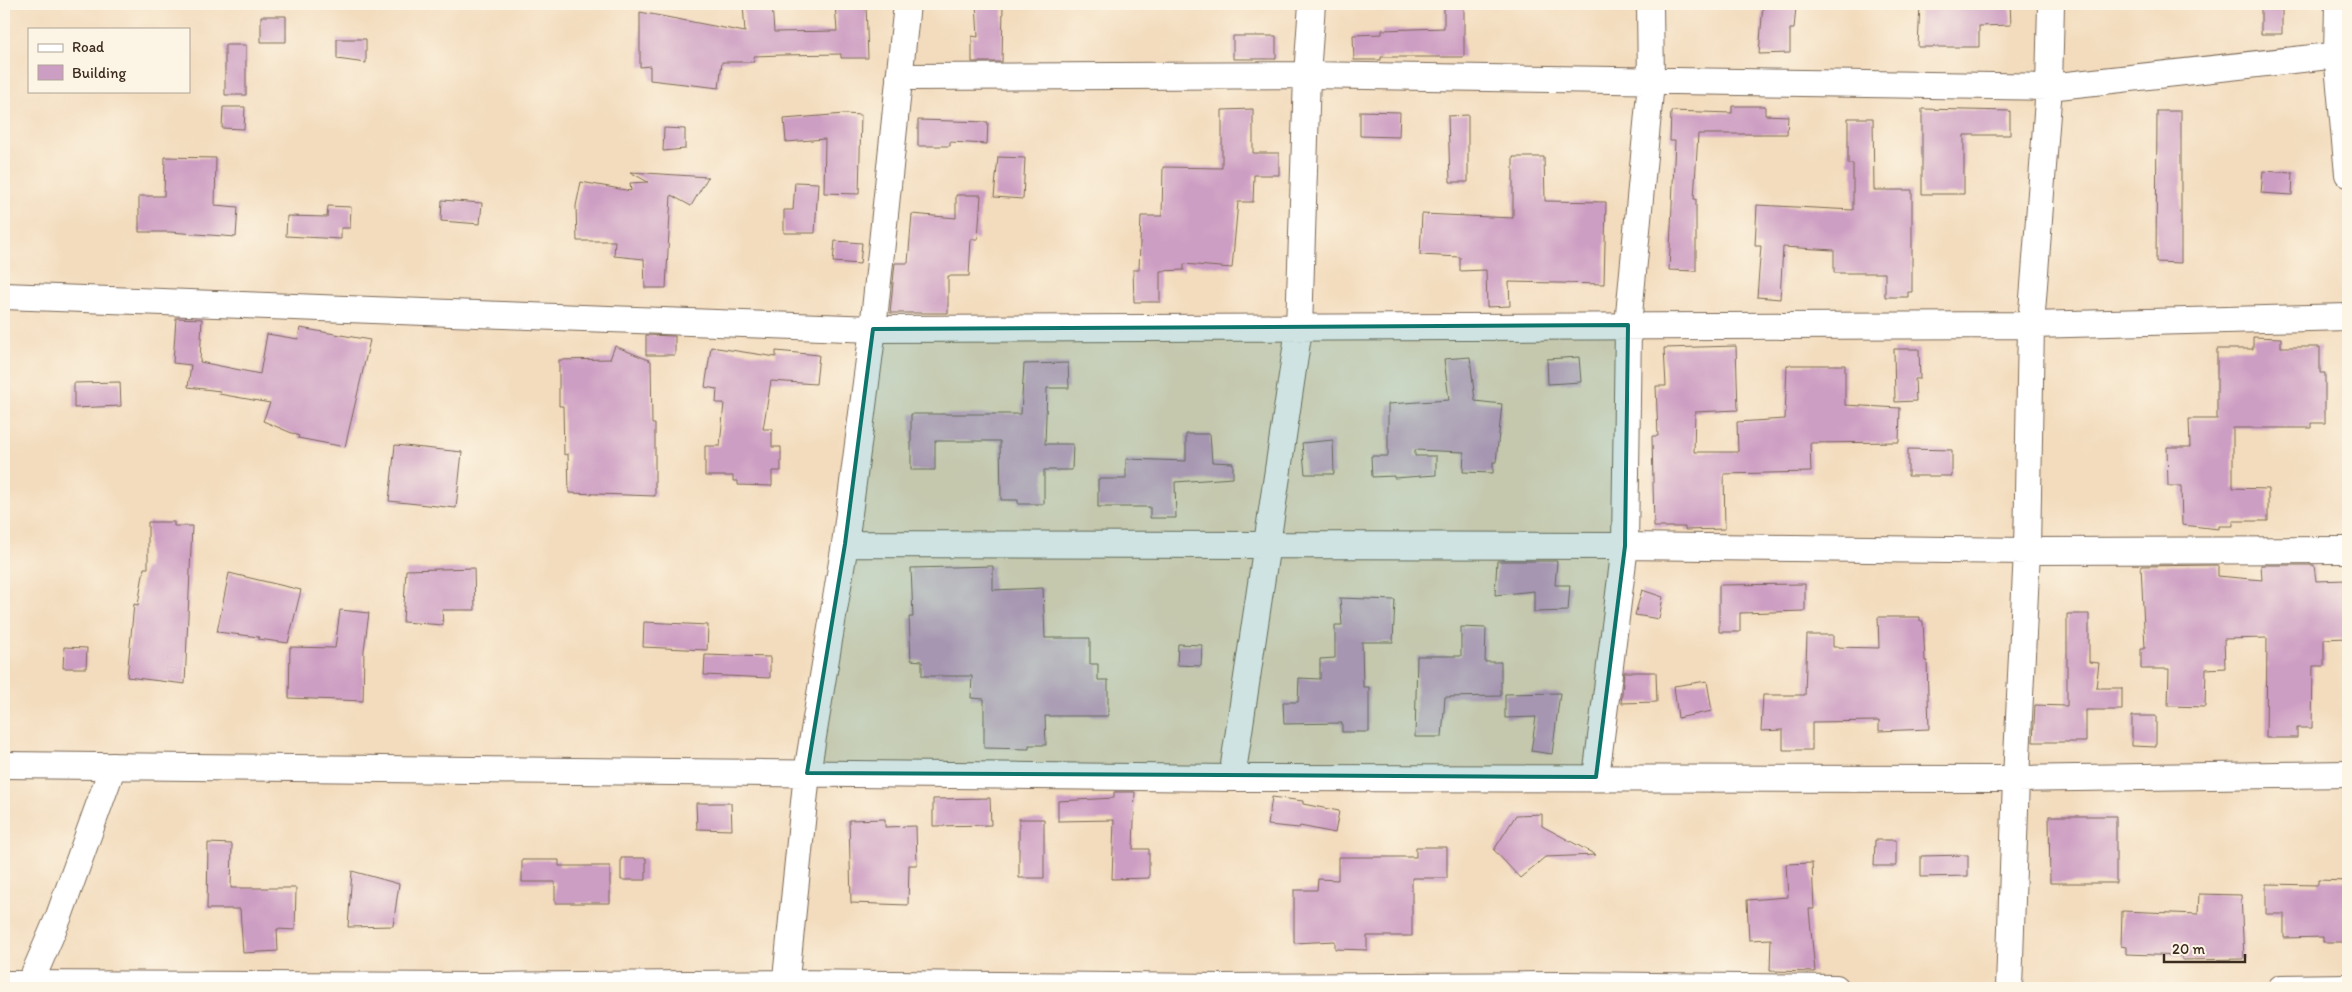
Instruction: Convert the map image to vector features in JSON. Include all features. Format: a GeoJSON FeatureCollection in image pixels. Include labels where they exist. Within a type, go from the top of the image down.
{"type":"FeatureCollection","features":[{"type":"Feature","properties":{"kind":"street"},"geometry":{"type":"LineString","coordinates":[[785,986],[807,772],[845,544],[873,329],[907,4]]}},
{"type":"Feature","properties":{"kind":"street"},"geometry":{"type":"LineString","coordinates":[[1232,778],[1299,329],[1307,75],[1312,4]]}},
{"type":"Feature","properties":{"kind":"street"},"geometry":{"type":"LineString","coordinates":[[1596,777],[1625,546],[1628,325],[1651,82],[1650,4]]}},
{"type":"Feature","properties":{"kind":"street"},"geometry":{"type":"LineString","coordinates":[[2009,988],[2016,779],[2027,551],[2031,325],[2049,87],[2051,4]]}},
{"type":"Feature","properties":{"kind":"street"},"geometry":{"type":"LineString","coordinates":[[2338,4],[2348,174]]}},
{"type":"Feature","properties":{"kind":"street"},"geometry":{"type":"LineString","coordinates":[[899,77],[1307,75],[2049,87],[2342,54]]}},
{"type":"Feature","properties":{"kind":"street"},"geometry":{"type":"LineString","coordinates":[[4,296],[873,329],[2031,325],[2348,317]]}},
{"type":"Feature","properties":{"kind":"street"},"geometry":{"type":"LineString","coordinates":[[845,544],[1625,546],[2027,551],[2348,550]]}},
{"type":"Feature","properties":{"kind":"street"},"geometry":{"type":"LineString","coordinates":[[4,765],[807,772],[1232,778],[2016,779],[2348,774]]}},
{"type":"Feature","properties":{"kind":"street"},"geometry":{"type":"LineString","coordinates":[[29,986],[59,916],[113,766]]}},
{"type":"Feature","properties":{"kind":"street"},"geometry":{"type":"LineString","coordinates":[[4,984],[29,986],[1221,987],[1566,985],[1836,988]]}},
{"type":"Feature","properties":{"kind":"street"},"geometry":{"type":"LineString","coordinates":[[2281,988],[2348,987]]}},
{"type":"Feature","properties":{"kind":"highlighted area"},"geometry":{"type":"Polygon","coordinates":[[[1628,325],[1625,546],[1596,777],[807,773],[845,544],[873,329],[1628,325]]]}},
{"type":"Feature","properties":{"kind":"building"},"geometry":{"type":"Polygon","coordinates":[[[743,4],[772,4],[774,32],[837,31],[835,4],[866,4],[868,58],[841,58],[841,54],[782,55],[754,56],[754,62],[722,62],[719,88],[650,80],[650,66],[640,67],[640,12],[745,32],[743,4]]]}},
{"type":"Feature","properties":{"kind":"building"},"geometry":{"type":"Polygon","coordinates":[[[976,4],[1003,4],[1002,62],[972,62],[972,36],[978,37],[976,4]]]}},
{"type":"Feature","properties":{"kind":"building"},"geometry":{"type":"Polygon","coordinates":[[[1444,4],[1464,4],[1464,57],[1381,57],[1381,60],[1354,60],[1353,35],[1382,34],[1382,30],[1444,28],[1444,4]]]}},
{"type":"Feature","properties":{"kind":"building"},"geometry":{"type":"Polygon","coordinates":[[[1763,4],[1796,7],[1794,29],[1790,29],[1790,53],[1759,54],[1763,4]]]}},
{"type":"Feature","properties":{"kind":"building"},"geometry":{"type":"Polygon","coordinates":[[[1920,4],[2010,4],[2011,25],[1979,26],[1979,47],[1918,47],[1920,4]]]}},
{"type":"Feature","properties":{"kind":"building"},"geometry":{"type":"Polygon","coordinates":[[[2261,4],[2282,4],[2282,34],[2261,34],[2261,4]]]}},
{"type":"Feature","properties":{"kind":"building"},"geometry":{"type":"Polygon","coordinates":[[[261,16],[286,16],[286,42],[261,42],[261,16]]]}},
{"type":"Feature","properties":{"kind":"building"},"geometry":{"type":"Polygon","coordinates":[[[1233,36],[1276,36],[1276,59],[1233,59],[1233,36]]]}},
{"type":"Feature","properties":{"kind":"building"},"geometry":{"type":"Polygon","coordinates":[[[337,39],[366,39],[366,63],[337,59],[337,39]]]}},
{"type":"Feature","properties":{"kind":"building"},"geometry":{"type":"Polygon","coordinates":[[[225,45],[246,45],[246,95],[225,95],[225,45]]]}},
{"type":"Feature","properties":{"kind":"building"},"geometry":{"type":"Polygon","coordinates":[[[1732,106],[1765,106],[1765,115],[1788,116],[1787,134],[1698,134],[1694,199],[1696,199],[1696,271],[1669,270],[1675,141],[1670,141],[1671,111],[1732,113],[1732,106]]]}},
{"type":"Feature","properties":{"kind":"building"},"geometry":{"type":"Polygon","coordinates":[[[223,107],[245,107],[244,129],[222,128],[223,107]]]}},
{"type":"Feature","properties":{"kind":"building"},"geometry":{"type":"Polygon","coordinates":[[[1253,109],[1253,153],[1279,153],[1279,175],[1254,175],[1253,202],[1238,202],[1232,268],[1184,264],[1184,270],[1160,271],[1160,302],[1134,302],[1133,270],[1139,270],[1141,216],[1162,216],[1163,167],[1222,168],[1222,110],[1253,109]]]}},
{"type":"Feature","properties":{"kind":"building"},"geometry":{"type":"Polygon","coordinates":[[[1922,109],[2010,111],[2010,135],[1964,135],[1964,194],[1922,194],[1922,109]]]}},
{"type":"Feature","properties":{"kind":"building"},"geometry":{"type":"Polygon","coordinates":[[[1360,111],[1400,112],[1399,137],[1360,136],[1360,111]]]}},
{"type":"Feature","properties":{"kind":"building"},"geometry":{"type":"Polygon","coordinates":[[[2157,111],[2181,111],[2181,263],[2156,262],[2157,111]]]}},
{"type":"Feature","properties":{"kind":"building"},"geometry":{"type":"Polygon","coordinates":[[[844,114],[861,115],[859,194],[824,193],[825,139],[786,142],[784,119],[844,114]]]}},
{"type":"Feature","properties":{"kind":"building"},"geometry":{"type":"Polygon","coordinates":[[[1468,115],[1468,182],[1450,182],[1448,116],[1468,115]]]}},
{"type":"Feature","properties":{"kind":"building"},"geometry":{"type":"Polygon","coordinates":[[[1848,118],[1873,118],[1874,190],[1912,190],[1912,292],[1908,292],[1908,297],[1885,297],[1885,273],[1834,273],[1834,250],[1783,247],[1780,299],[1757,297],[1761,246],[1755,246],[1757,205],[1853,210],[1853,164],[1848,164],[1848,118]]]}},
{"type":"Feature","properties":{"kind":"building"},"geometry":{"type":"Polygon","coordinates":[[[918,120],[988,122],[987,144],[950,142],[950,146],[918,146],[918,120]]]}},
{"type":"Feature","properties":{"kind":"building"},"geometry":{"type":"Polygon","coordinates":[[[664,128],[685,129],[685,149],[663,151],[664,128]]]}},
{"type":"Feature","properties":{"kind":"building"},"geometry":{"type":"Polygon","coordinates":[[[165,157],[216,158],[215,205],[238,207],[236,237],[170,232],[139,232],[139,196],[164,196],[165,157]]]}},
{"type":"Feature","properties":{"kind":"building"},"geometry":{"type":"Polygon","coordinates":[[[998,157],[1025,158],[1023,199],[994,197],[998,157]]]}},
{"type":"Feature","properties":{"kind":"building"},"geometry":{"type":"Polygon","coordinates":[[[1513,157],[1544,157],[1545,201],[1606,202],[1604,284],[1509,282],[1510,306],[1487,307],[1486,270],[1460,271],[1460,257],[1420,255],[1422,214],[1513,218],[1513,157]]]}},
{"type":"Feature","properties":{"kind":"building"},"geometry":{"type":"Polygon","coordinates":[[[2263,171],[2293,173],[2292,195],[2261,193],[2263,171]]]}},
{"type":"Feature","properties":{"kind":"building"},"geometry":{"type":"Polygon","coordinates":[[[630,172],[708,177],[691,206],[671,195],[666,288],[645,288],[644,259],[614,256],[615,241],[577,241],[576,206],[581,182],[631,191],[630,183],[648,182],[630,172]]]}},
{"type":"Feature","properties":{"kind":"building"},"geometry":{"type":"Polygon","coordinates":[[[795,182],[818,183],[815,233],[784,233],[784,210],[793,210],[795,182]]]}},
{"type":"Feature","properties":{"kind":"building"},"geometry":{"type":"Polygon","coordinates":[[[956,195],[981,195],[978,239],[971,239],[969,276],[948,276],[948,313],[890,313],[895,263],[908,263],[912,214],[956,218],[956,195]]]}},
{"type":"Feature","properties":{"kind":"building"},"geometry":{"type":"Polygon","coordinates":[[[442,200],[482,203],[480,224],[441,221],[442,200]]]}},
{"type":"Feature","properties":{"kind":"building"},"geometry":{"type":"Polygon","coordinates":[[[328,206],[351,207],[350,228],[341,228],[341,239],[286,236],[287,216],[327,217],[328,206]]]}},
{"type":"Feature","properties":{"kind":"building"},"geometry":{"type":"Polygon","coordinates":[[[835,241],[862,243],[860,264],[833,262],[835,241]]]}},
{"type":"Feature","properties":{"kind":"building"},"geometry":{"type":"Polygon","coordinates":[[[176,318],[202,319],[200,362],[260,374],[267,334],[298,339],[300,328],[370,340],[345,447],[298,438],[299,436],[263,421],[270,403],[219,394],[220,391],[188,387],[191,365],[173,363],[176,318]]]}},
{"type":"Feature","properties":{"kind":"building"},"geometry":{"type":"Polygon","coordinates":[[[646,335],[675,336],[675,355],[646,355],[646,335]]]}},
{"type":"Feature","properties":{"kind":"building"},"geometry":{"type":"Polygon","coordinates":[[[2253,337],[2281,338],[2281,347],[2320,347],[2320,373],[2325,373],[2325,423],[2311,423],[2311,428],[2233,428],[2233,488],[2268,489],[2268,521],[2233,521],[2233,526],[2219,526],[2219,529],[2182,525],[2181,486],[2168,486],[2167,447],[2190,447],[2189,419],[2217,419],[2217,349],[2253,349],[2253,337]]]}},
{"type":"Feature","properties":{"kind":"building"},"geometry":{"type":"Polygon","coordinates":[[[615,346],[651,361],[652,424],[655,424],[655,496],[569,493],[568,454],[564,455],[563,406],[559,406],[559,360],[610,359],[615,346]]]}},
{"type":"Feature","properties":{"kind":"building"},"geometry":{"type":"Polygon","coordinates":[[[1736,346],[1738,410],[1695,412],[1694,452],[1738,452],[1737,422],[1785,419],[1787,365],[1845,365],[1845,405],[1900,408],[1899,442],[1810,443],[1811,472],[1724,474],[1725,529],[1685,530],[1685,527],[1654,527],[1652,436],[1658,436],[1656,386],[1666,386],[1664,348],[1736,346]]]}},
{"type":"Feature","properties":{"kind":"building"},"geometry":{"type":"Polygon","coordinates":[[[711,347],[776,357],[776,351],[819,355],[816,384],[771,381],[763,429],[772,429],[772,447],[781,447],[781,471],[772,471],[772,486],[738,485],[738,481],[733,481],[733,476],[705,476],[705,446],[720,446],[724,403],[716,403],[717,389],[705,387],[711,347]]]}},
{"type":"Feature","properties":{"kind":"building"},"geometry":{"type":"Polygon","coordinates":[[[1894,349],[1919,349],[1920,379],[1915,379],[1916,401],[1895,402],[1894,349]]]}},
{"type":"Feature","properties":{"kind":"building"},"geometry":{"type":"Polygon","coordinates":[[[1470,357],[1475,401],[1502,404],[1496,462],[1493,462],[1493,473],[1463,472],[1464,452],[1415,450],[1415,456],[1436,456],[1436,475],[1394,478],[1394,476],[1372,477],[1371,456],[1388,456],[1388,404],[1449,400],[1444,359],[1470,357]]]}},
{"type":"Feature","properties":{"kind":"building"},"geometry":{"type":"Polygon","coordinates":[[[1579,357],[1581,382],[1548,384],[1547,359],[1579,357]]]}},
{"type":"Feature","properties":{"kind":"building"},"geometry":{"type":"Polygon","coordinates":[[[1068,363],[1069,388],[1047,388],[1045,444],[1073,444],[1072,470],[1044,470],[1044,504],[1018,504],[1018,500],[1001,500],[1000,441],[935,441],[935,470],[911,470],[911,414],[1021,414],[1024,364],[1068,363]]]}},
{"type":"Feature","properties":{"kind":"building"},"geometry":{"type":"Polygon","coordinates":[[[120,382],[121,406],[74,408],[74,383],[120,382]]]}},
{"type":"Feature","properties":{"kind":"building"},"geometry":{"type":"Polygon","coordinates":[[[1186,434],[1210,434],[1212,462],[1233,463],[1233,478],[1175,482],[1176,518],[1150,518],[1150,507],[1098,507],[1098,479],[1126,479],[1126,459],[1186,461],[1186,434]]]}},
{"type":"Feature","properties":{"kind":"building"},"geometry":{"type":"Polygon","coordinates":[[[1333,440],[1334,474],[1305,474],[1302,443],[1333,440]]]}},
{"type":"Feature","properties":{"kind":"building"},"geometry":{"type":"Polygon","coordinates":[[[395,445],[462,452],[456,508],[389,501],[395,445]]]}},
{"type":"Feature","properties":{"kind":"building"},"geometry":{"type":"Polygon","coordinates":[[[1908,449],[1952,450],[1952,476],[1908,476],[1908,449]]]}},
{"type":"Feature","properties":{"kind":"building"},"geometry":{"type":"Polygon","coordinates":[[[148,522],[174,522],[174,526],[192,526],[185,684],[127,677],[134,604],[138,605],[144,568],[148,568],[148,522]]]}},
{"type":"Feature","properties":{"kind":"building"},"geometry":{"type":"Polygon","coordinates":[[[1497,561],[1557,561],[1555,585],[1570,585],[1568,611],[1534,612],[1534,591],[1495,595],[1497,561]]]}},
{"type":"Feature","properties":{"kind":"building"},"geometry":{"type":"Polygon","coordinates":[[[2218,565],[2218,576],[2262,580],[2261,565],[2314,565],[2316,581],[2347,580],[2347,638],[2324,639],[2324,666],[2313,666],[2312,728],[2297,728],[2297,738],[2266,738],[2267,638],[2224,639],[2225,668],[2206,669],[2205,707],[2168,706],[2169,669],[2141,669],[2141,648],[2145,648],[2141,566],[2218,565]]]}},
{"type":"Feature","properties":{"kind":"building"},"geometry":{"type":"Polygon","coordinates":[[[993,566],[993,590],[1043,588],[1045,638],[1090,638],[1090,664],[1098,664],[1098,680],[1108,680],[1108,716],[1045,716],[1046,745],[1029,745],[1029,749],[984,748],[984,699],[971,698],[972,676],[922,676],[922,661],[911,660],[909,617],[913,617],[911,568],[993,566]]]}},
{"type":"Feature","properties":{"kind":"building"},"geometry":{"type":"Polygon","coordinates":[[[474,568],[475,610],[442,610],[443,625],[403,622],[406,570],[474,568]]]}},
{"type":"Feature","properties":{"kind":"building"},"geometry":{"type":"Polygon","coordinates":[[[229,573],[301,590],[288,643],[217,632],[229,573]]]}},
{"type":"Feature","properties":{"kind":"building"},"geometry":{"type":"Polygon","coordinates":[[[1805,584],[1805,611],[1740,613],[1740,632],[1719,632],[1719,585],[1805,584]]]}},
{"type":"Feature","properties":{"kind":"building"},"geometry":{"type":"Polygon","coordinates":[[[1642,590],[1663,597],[1659,619],[1635,615],[1642,590]]]}},
{"type":"Feature","properties":{"kind":"building"},"geometry":{"type":"Polygon","coordinates":[[[1340,598],[1395,600],[1393,642],[1362,642],[1363,687],[1369,687],[1369,732],[1342,732],[1342,723],[1284,724],[1283,702],[1298,702],[1299,678],[1320,679],[1320,659],[1335,658],[1335,625],[1342,625],[1340,598]]]}},
{"type":"Feature","properties":{"kind":"building"},"geometry":{"type":"Polygon","coordinates":[[[340,610],[369,613],[364,650],[363,701],[289,698],[290,647],[335,648],[340,610]]]}},
{"type":"Feature","properties":{"kind":"building"},"geometry":{"type":"Polygon","coordinates":[[[2067,614],[2089,614],[2089,662],[2099,663],[2096,688],[2122,688],[2122,710],[2086,710],[2086,742],[2033,742],[2035,705],[2067,706],[2067,614]]]}},
{"type":"Feature","properties":{"kind":"building"},"geometry":{"type":"Polygon","coordinates":[[[1878,617],[1920,617],[1920,621],[1923,621],[1925,661],[1927,661],[1929,729],[1879,731],[1879,721],[1812,722],[1812,750],[1783,750],[1783,730],[1761,731],[1763,695],[1805,695],[1807,635],[1833,635],[1833,647],[1879,648],[1878,617]]]}},
{"type":"Feature","properties":{"kind":"building"},"geometry":{"type":"Polygon","coordinates":[[[644,622],[708,625],[707,650],[643,647],[644,622]]]}},
{"type":"Feature","properties":{"kind":"building"},"geometry":{"type":"Polygon","coordinates":[[[1461,627],[1486,628],[1485,662],[1501,662],[1501,696],[1445,697],[1442,737],[1415,737],[1417,656],[1461,656],[1461,627]]]}},
{"type":"Feature","properties":{"kind":"building"},"geometry":{"type":"Polygon","coordinates":[[[1178,644],[1202,645],[1201,666],[1177,665],[1178,644]]]}},
{"type":"Feature","properties":{"kind":"building"},"geometry":{"type":"Polygon","coordinates":[[[64,647],[87,648],[86,668],[63,668],[64,647]]]}},
{"type":"Feature","properties":{"kind":"building"},"geometry":{"type":"Polygon","coordinates":[[[705,655],[770,657],[770,678],[704,675],[705,655]]]}},
{"type":"Feature","properties":{"kind":"building"},"geometry":{"type":"Polygon","coordinates":[[[1624,672],[1656,672],[1657,702],[1621,703],[1624,672]]]}},
{"type":"Feature","properties":{"kind":"building"},"geometry":{"type":"Polygon","coordinates":[[[1707,681],[1712,711],[1678,718],[1674,686],[1707,681]]]}},
{"type":"Feature","properties":{"kind":"building"},"geometry":{"type":"Polygon","coordinates":[[[1560,693],[1552,754],[1531,751],[1536,717],[1505,718],[1505,694],[1560,693]]]}},
{"type":"Feature","properties":{"kind":"building"},"geometry":{"type":"Polygon","coordinates":[[[2132,716],[2156,716],[2156,747],[2132,746],[2132,716]]]}},
{"type":"Feature","properties":{"kind":"building"},"geometry":{"type":"Polygon","coordinates":[[[1114,792],[1135,792],[1133,849],[1149,849],[1149,878],[1112,879],[1114,820],[1058,821],[1058,801],[1114,798],[1114,792]]]}},
{"type":"Feature","properties":{"kind":"building"},"geometry":{"type":"Polygon","coordinates":[[[1272,797],[1303,801],[1303,804],[1339,811],[1335,833],[1300,826],[1299,828],[1268,825],[1272,797]]]}},
{"type":"Feature","properties":{"kind":"building"},"geometry":{"type":"Polygon","coordinates":[[[990,798],[991,825],[933,826],[933,799],[990,798]]]}},
{"type":"Feature","properties":{"kind":"building"},"geometry":{"type":"Polygon","coordinates":[[[696,803],[731,803],[732,830],[697,829],[696,803]]]}},
{"type":"Feature","properties":{"kind":"building"},"geometry":{"type":"Polygon","coordinates":[[[1542,814],[1542,826],[1596,855],[1545,857],[1520,878],[1494,850],[1516,815],[1542,814]]]}},
{"type":"Feature","properties":{"kind":"building"},"geometry":{"type":"Polygon","coordinates":[[[2049,816],[2116,816],[2116,883],[2050,883],[2049,816]]]}},
{"type":"Feature","properties":{"kind":"building"},"geometry":{"type":"Polygon","coordinates":[[[885,819],[885,827],[916,826],[917,865],[909,865],[908,905],[851,903],[849,820],[885,819]]]}},
{"type":"Feature","properties":{"kind":"building"},"geometry":{"type":"Polygon","coordinates":[[[1019,819],[1044,819],[1044,878],[1019,878],[1019,819]]]}},
{"type":"Feature","properties":{"kind":"building"},"geometry":{"type":"Polygon","coordinates":[[[1875,840],[1896,840],[1896,866],[1874,866],[1875,840]]]}},
{"type":"Feature","properties":{"kind":"building"},"geometry":{"type":"Polygon","coordinates":[[[208,843],[232,844],[231,888],[296,888],[295,930],[277,929],[278,951],[243,953],[240,909],[207,909],[208,843]]]}},
{"type":"Feature","properties":{"kind":"building"},"geometry":{"type":"Polygon","coordinates":[[[1416,847],[1447,847],[1447,878],[1412,878],[1412,936],[1367,936],[1367,950],[1335,949],[1335,941],[1294,943],[1294,890],[1317,890],[1318,879],[1338,880],[1338,857],[1416,857],[1416,847]]]}},
{"type":"Feature","properties":{"kind":"building"},"geometry":{"type":"Polygon","coordinates":[[[1968,855],[1968,876],[1921,877],[1921,856],[1968,855]]]}},
{"type":"Feature","properties":{"kind":"building"},"geometry":{"type":"Polygon","coordinates":[[[621,858],[646,858],[646,880],[621,880],[621,858]]]}},
{"type":"Feature","properties":{"kind":"building"},"geometry":{"type":"Polygon","coordinates":[[[522,860],[559,860],[559,866],[610,866],[610,903],[555,903],[555,882],[522,882],[522,860]]]}},
{"type":"Feature","properties":{"kind":"building"},"geometry":{"type":"Polygon","coordinates":[[[1812,863],[1814,909],[1809,909],[1815,972],[1770,971],[1771,939],[1749,940],[1747,900],[1788,897],[1786,864],[1812,863]]]}},
{"type":"Feature","properties":{"kind":"building"},"geometry":{"type":"Polygon","coordinates":[[[352,871],[399,884],[393,926],[348,927],[352,871]]]}},
{"type":"Feature","properties":{"kind":"building"},"geometry":{"type":"Polygon","coordinates":[[[2318,880],[2348,881],[2348,942],[2323,942],[2323,937],[2284,938],[2284,914],[2266,914],[2266,884],[2318,885],[2318,880]]]}},
{"type":"Feature","properties":{"kind":"building"},"geometry":{"type":"Polygon","coordinates":[[[2199,894],[2241,895],[2244,959],[2182,960],[2182,956],[2126,954],[2126,947],[2121,946],[2122,911],[2198,914],[2199,894]]]}}]}
